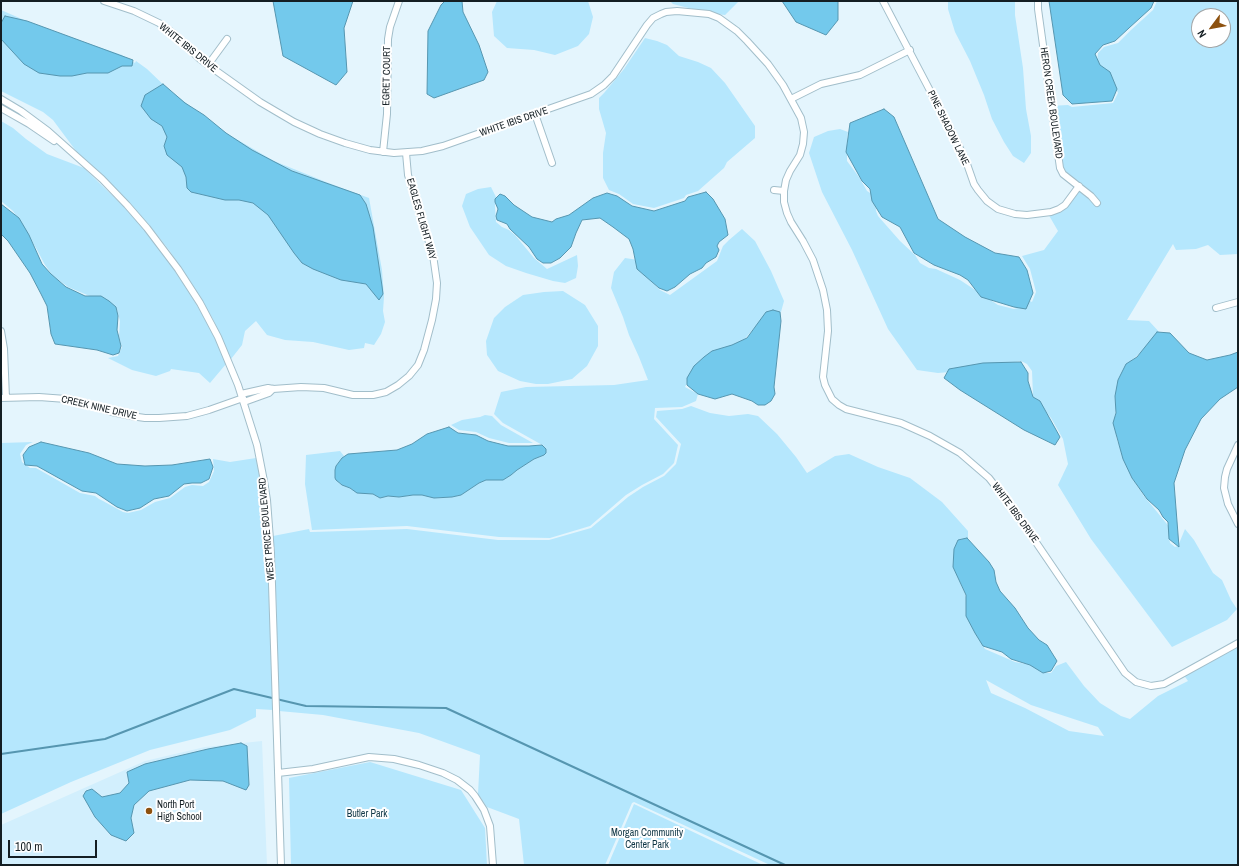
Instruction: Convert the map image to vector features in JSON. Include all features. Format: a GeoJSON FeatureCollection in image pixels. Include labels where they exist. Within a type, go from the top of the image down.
{"type":"FeatureCollection","features":[{"type":"Feature","properties":{"kind":"street","name":"WHITE IBIS DRIVE"},"geometry":{"type":"LineString","coordinates":[[104,1],[134,11],[159,23],[177,36],[208,65],[260,102],[294,122],[320,134],[366,149],[383,152],[406,153],[443,146],[592,94],[616,73],[650,21],[661,14],[672,11],[717,16],[742,36],[762,58],[779,79],[801,118],[804,138],[802,150],[788,175],[784,191],[784,202],[791,222],[813,260],[823,290],[827,310],[828,331],[823,376],[828,391],[836,403],[846,409],[915,428],[942,441],[968,459],[989,478],[1014,510],[1125,673],[1136,682],[1151,686],[1164,684],[1238,642]]}},
{"type":"Feature","properties":{"kind":"street","name":"EGRET COURT"},"geometry":{"type":"LineString","coordinates":[[383,152],[386,114],[388,39],[390,26],[399,1]]}},
{"type":"Feature","properties":{"kind":"street","name":"PINE SHADOW LANE"},"geometry":{"type":"LineString","coordinates":[[884,1],[961,149],[974,184],[987,201],[998,209],[1014,214],[1027,215],[1051,212],[1059,209],[1065,204],[1078,186]]}},
{"type":"Feature","properties":{"kind":"street","name":"HERON CREEK BOULEVARD"},"geometry":{"type":"LineString","coordinates":[[1037,1],[1060,168],[1063,174],[1091,196],[1097,203]]}},
{"type":"Feature","properties":{"kind":"street"},"geometry":{"type":"LineString","coordinates":[[208,65],[227,39]]}},
{"type":"Feature","properties":{"kind":"street"},"geometry":{"type":"LineString","coordinates":[[791,99],[821,84],[860,75],[910,50]]}},
{"type":"Feature","properties":{"kind":"street","name":"WEST PRICE BOULEVARD"},"geometry":{"type":"LineString","coordinates":[[1,99],[21,111],[48,131],[102,179],[147,228],[178,269],[210,321],[243,398],[257,445],[264,482],[271,553],[281,865]]}},
{"type":"Feature","properties":{"kind":"street","name":"WEST PRICE BOULEVARD"},"geometry":{"type":"LineString","coordinates":[[1,108],[29,124],[75,155]]}},
{"type":"Feature","properties":{"kind":"street"},"geometry":{"type":"LineString","coordinates":[[535,114],[552,163]]}},
{"type":"Feature","properties":{"kind":"street","name":"EAGLES FLIGHT WAY"},"geometry":{"type":"LineString","coordinates":[[243,398],[268,388],[296,387],[330,389],[353,395],[373,395],[386,392],[398,385],[409,376],[418,365],[424,350],[432,320],[437,283],[433,255],[408,175],[406,153]]}},
{"type":"Feature","properties":{"kind":"street"},"geometry":{"type":"LineString","coordinates":[[774,190],[784,191]]}},
{"type":"Feature","properties":{"kind":"street"},"geometry":{"type":"LineString","coordinates":[[1216,308],[1238,302]]}},
{"type":"Feature","properties":{"kind":"street"},"geometry":{"type":"LineString","coordinates":[[1,331],[4,349],[3,398]]}},
{"type":"Feature","properties":{"kind":"street","name":"CREEK NINE DRIVE"},"geometry":{"type":"LineString","coordinates":[[3,398],[46,397],[66,399],[85,402],[118,413],[144,418],[159,418],[187,416],[243,398]]}},
{"type":"Feature","properties":{"kind":"street"},"geometry":{"type":"LineString","coordinates":[[1238,446],[1227,469],[1224,482],[1228,504],[1238,524]]}},
{"type":"Feature","properties":{"kind":"street"},"geometry":{"type":"LineString","coordinates":[[278,773],[313,769],[369,757],[394,759],[443,773],[457,780],[470,790],[476,796],[484,810],[490,826],[493,865]]}},
{"type":"Feature","properties":{"kind":"shaded area"},"geometry":{"type":"Polygon","coordinates":[[[273,1],[353,1],[344,28],[347,72],[336,85],[283,56],[273,1]]]}},
{"type":"Feature","properties":{"kind":"shaded area"},"geometry":{"type":"Polygon","coordinates":[[[445,1],[462,1],[463,12],[479,45],[488,72],[484,80],[434,98],[427,94],[428,31],[441,5],[445,1]]]}},
{"type":"Feature","properties":{"kind":"shaded area"},"geometry":{"type":"Polygon","coordinates":[[[782,1],[838,1],[838,20],[826,35],[796,22],[782,1]]]}},
{"type":"Feature","properties":{"kind":"shaded area"},"geometry":{"type":"Polygon","coordinates":[[[1049,1],[1154,1],[1151,8],[1115,41],[1103,45],[1095,54],[1100,65],[1110,72],[1117,89],[1112,101],[1072,104],[1063,95],[1049,1]]]}},
{"type":"Feature","properties":{"kind":"shaded area"},"geometry":{"type":"Polygon","coordinates":[[[5,16],[27,21],[133,60],[132,66],[122,66],[108,73],[87,73],[72,76],[39,73],[24,64],[1,39],[1,23],[5,16]]]}},
{"type":"Feature","properties":{"kind":"shaded area"},"geometry":{"type":"Polygon","coordinates":[[[163,84],[185,103],[252,150],[292,171],[360,195],[366,204],[373,227],[383,294],[379,300],[366,284],[341,280],[302,263],[268,215],[253,203],[239,200],[225,200],[191,192],[187,188],[186,177],[182,167],[167,155],[164,146],[167,137],[162,126],[151,119],[141,106],[145,95],[163,84]]]}},
{"type":"Feature","properties":{"kind":"shaded area"},"geometry":{"type":"Polygon","coordinates":[[[884,109],[894,117],[938,219],[965,237],[995,253],[1019,257],[1027,270],[1033,293],[1026,309],[981,297],[968,280],[960,275],[934,265],[914,253],[900,227],[882,217],[872,201],[870,189],[862,181],[846,152],[850,123],[884,109]]]}},
{"type":"Feature","properties":{"kind":"shaded area"},"geometry":{"type":"Polygon","coordinates":[[[706,192],[713,199],[725,219],[728,235],[719,242],[717,246],[719,250],[716,257],[706,263],[702,268],[690,274],[675,287],[667,291],[659,288],[637,269],[633,249],[629,239],[600,218],[582,220],[571,247],[560,258],[551,263],[543,263],[537,259],[529,247],[510,229],[507,224],[497,220],[496,216],[498,209],[495,199],[500,194],[505,196],[514,205],[532,217],[552,222],[556,219],[569,215],[593,198],[607,193],[617,196],[632,206],[654,211],[685,201],[688,197],[706,192]]]}},
{"type":"Feature","properties":{"kind":"shaded area"},"geometry":{"type":"Polygon","coordinates":[[[1,204],[19,218],[29,235],[42,264],[51,274],[66,287],[85,296],[101,296],[116,307],[118,316],[117,330],[121,346],[119,353],[113,355],[97,350],[55,344],[51,334],[47,306],[30,273],[8,241],[1,234],[1,204]]]}},
{"type":"Feature","properties":{"kind":"shaded area"},"geometry":{"type":"Polygon","coordinates":[[[773,310],[780,312],[781,321],[774,387],[775,394],[771,401],[765,405],[758,405],[752,401],[732,394],[715,399],[698,394],[687,385],[687,378],[694,366],[704,357],[712,351],[732,345],[747,338],[766,312],[773,310]]]}},
{"type":"Feature","properties":{"kind":"shaded area"},"geometry":{"type":"Polygon","coordinates":[[[1157,332],[1170,333],[1189,353],[1207,360],[1238,352],[1238,387],[1220,399],[1201,419],[1185,450],[1174,483],[1179,547],[1169,539],[1168,522],[1159,510],[1147,499],[1132,478],[1123,459],[1113,423],[1116,413],[1115,396],[1118,380],[1126,364],[1137,357],[1157,332]]]}},
{"type":"Feature","properties":{"kind":"shaded area"},"geometry":{"type":"Polygon","coordinates":[[[1021,362],[1028,373],[1028,381],[1033,397],[1040,401],[1060,437],[1055,445],[1024,430],[960,390],[944,378],[949,369],[983,363],[1021,362]]]}},
{"type":"Feature","properties":{"kind":"shaded area"},"geometry":{"type":"Polygon","coordinates":[[[449,427],[458,433],[476,435],[488,441],[508,446],[542,445],[546,449],[546,453],[534,459],[503,480],[486,480],[461,495],[452,497],[434,498],[422,495],[413,495],[399,497],[388,496],[380,498],[373,494],[357,493],[342,485],[335,478],[336,466],[342,458],[348,454],[397,450],[412,444],[427,434],[449,427]]]}},
{"type":"Feature","properties":{"kind":"shaded area"},"geometry":{"type":"Polygon","coordinates":[[[41,442],[89,453],[117,464],[145,466],[172,465],[210,459],[213,467],[209,479],[201,483],[184,484],[169,496],[154,499],[140,508],[127,511],[117,507],[96,493],[82,491],[37,466],[25,465],[23,455],[29,447],[41,442]]]}},
{"type":"Feature","properties":{"kind":"shaded area"},"geometry":{"type":"Polygon","coordinates":[[[967,538],[989,562],[994,570],[996,582],[1000,591],[1015,608],[1028,628],[1039,640],[1047,645],[1057,661],[1051,671],[1043,673],[1030,665],[1011,659],[1002,652],[983,646],[966,616],[966,595],[953,567],[954,549],[958,540],[967,538]]]}},
{"type":"Feature","properties":{"kind":"shaded area","name":"North Port High School"},"geometry":{"type":"Polygon","coordinates":[[[262,741],[267,865],[1,865],[1,825],[145,761],[205,747],[262,741]]]}},
{"type":"Feature","properties":{"kind":"shaded area"},"geometry":{"type":"Polygon","coordinates":[[[241,743],[247,746],[249,785],[246,790],[223,781],[190,780],[149,791],[134,805],[131,818],[134,833],[126,841],[111,835],[95,817],[83,796],[86,791],[92,789],[102,797],[120,793],[129,783],[127,772],[145,764],[241,743]]]}},
{"type":"Feature","properties":{"kind":"green space"},"geometry":{"type":"Polygon","coordinates":[[[497,1],[588,1],[593,17],[589,34],[578,46],[555,55],[534,50],[507,48],[494,36],[492,12],[497,1]]]}},
{"type":"Feature","properties":{"kind":"green space"},"geometry":{"type":"Polygon","coordinates":[[[670,1],[739,1],[725,15],[708,13],[673,4],[670,1]]]}},
{"type":"Feature","properties":{"kind":"green space"},"geometry":{"type":"Polygon","coordinates":[[[948,1],[1015,1],[1015,15],[1023,68],[1026,109],[1031,136],[1031,153],[1024,163],[1013,156],[992,119],[970,61],[955,32],[948,9],[948,1]]]}},
{"type":"Feature","properties":{"kind":"green space"},"geometry":{"type":"Polygon","coordinates":[[[1157,1],[1238,1],[1238,254],[1220,255],[1208,245],[1196,249],[1176,250],[1173,244],[1127,320],[1149,321],[1161,334],[1132,360],[1116,396],[1115,427],[1117,440],[1132,478],[1144,496],[1171,529],[1169,537],[1170,543],[1175,547],[1178,546],[1185,529],[1194,540],[1213,573],[1222,580],[1237,609],[1227,620],[1172,647],[1091,539],[1058,485],[1068,464],[1063,439],[1051,418],[1043,408],[1036,404],[1033,396],[1032,371],[1027,364],[1021,361],[961,371],[938,373],[917,370],[888,329],[852,250],[822,192],[809,153],[814,137],[828,131],[840,129],[848,132],[847,161],[867,191],[875,196],[876,211],[878,216],[900,241],[915,255],[920,263],[960,280],[998,305],[1014,309],[1025,306],[1030,301],[1032,302],[1036,292],[1030,269],[1022,256],[1044,250],[1058,231],[1047,212],[1058,208],[1079,188],[1063,175],[1051,131],[1049,106],[1068,105],[1072,107],[1113,103],[1118,93],[1116,88],[1097,64],[1098,53],[1104,47],[1118,43],[1153,10],[1157,1]]]}},
{"type":"Feature","properties":{"kind":"green space"},"geometry":{"type":"Polygon","coordinates":[[[1,10],[38,26],[122,55],[135,63],[136,61],[147,69],[169,90],[226,133],[274,161],[369,198],[382,270],[384,297],[383,311],[385,322],[381,334],[374,345],[365,343],[364,348],[349,350],[313,342],[285,340],[267,335],[256,321],[245,331],[242,345],[231,359],[213,319],[192,284],[169,250],[150,226],[104,177],[79,155],[53,120],[43,112],[1,91],[1,10]]]}},
{"type":"Feature","properties":{"kind":"green space"},"geometry":{"type":"Polygon","coordinates":[[[645,38],[667,45],[679,56],[711,68],[725,83],[755,126],[755,138],[727,162],[724,168],[698,191],[686,195],[684,198],[654,208],[633,204],[619,194],[609,190],[603,178],[603,153],[606,133],[599,109],[599,98],[624,69],[645,38]]]}},
{"type":"Feature","properties":{"kind":"green space"},"geometry":{"type":"Polygon","coordinates":[[[1,121],[13,128],[47,154],[84,168],[145,230],[175,271],[197,305],[215,338],[226,364],[210,383],[199,373],[171,369],[170,371],[156,376],[132,370],[108,358],[118,356],[122,347],[119,337],[120,321],[116,307],[68,287],[53,276],[13,211],[1,201],[1,121]]]}},
{"type":"Feature","properties":{"kind":"green space"},"geometry":{"type":"Polygon","coordinates":[[[491,187],[496,197],[496,222],[515,235],[534,258],[547,269],[577,255],[578,266],[576,278],[565,283],[553,281],[506,266],[489,255],[470,227],[462,206],[466,194],[478,189],[491,187]]]}},
{"type":"Feature","properties":{"kind":"green space"},"geometry":{"type":"Polygon","coordinates":[[[742,229],[755,241],[771,271],[784,301],[781,312],[771,313],[755,327],[742,342],[691,376],[685,387],[698,394],[696,401],[682,407],[655,408],[654,419],[678,445],[674,463],[663,474],[626,495],[590,526],[550,538],[499,537],[407,526],[312,530],[305,484],[306,455],[340,451],[344,456],[336,466],[335,474],[339,483],[353,490],[373,494],[380,498],[388,496],[399,497],[422,495],[440,498],[461,495],[486,480],[503,480],[534,459],[544,455],[544,446],[503,423],[494,414],[501,392],[526,387],[614,385],[648,380],[611,288],[614,272],[625,258],[638,260],[643,273],[660,290],[670,295],[717,261],[723,246],[742,229]]]}},
{"type":"Feature","properties":{"kind":"green space"},"geometry":{"type":"Polygon","coordinates":[[[563,291],[585,305],[598,326],[598,346],[587,366],[572,379],[548,384],[536,384],[520,381],[498,371],[487,355],[486,341],[494,318],[505,307],[523,295],[563,291]]]}},
{"type":"Feature","properties":{"kind":"green space"},"geometry":{"type":"Polygon","coordinates":[[[691,406],[710,413],[729,416],[748,414],[758,416],[777,434],[807,473],[835,456],[849,454],[878,467],[910,478],[942,502],[968,531],[968,541],[957,575],[965,594],[977,636],[985,649],[1015,662],[1032,665],[1043,673],[1051,673],[1056,666],[1066,662],[1084,686],[1100,703],[1121,716],[1130,719],[1158,696],[1188,681],[1181,671],[1238,641],[1238,865],[770,865],[634,802],[632,803],[605,865],[524,865],[519,819],[487,807],[478,794],[480,755],[419,733],[323,715],[279,711],[275,553],[273,536],[309,529],[310,532],[312,532],[407,529],[498,540],[549,540],[591,528],[628,497],[664,476],[676,464],[681,444],[656,417],[657,411],[682,409],[691,406]],[[986,680],[991,693],[1025,708],[1069,731],[1104,736],[1098,727],[1031,705],[986,680]]]}},
{"type":"Feature","properties":{"kind":"green space"},"geometry":{"type":"Polygon","coordinates":[[[485,415],[492,416],[501,425],[533,443],[509,443],[489,438],[476,432],[459,430],[451,425],[462,420],[485,415]]]}},
{"type":"Feature","properties":{"kind":"green space"},"geometry":{"type":"Polygon","coordinates":[[[33,442],[26,445],[20,454],[22,462],[30,468],[36,468],[80,493],[95,496],[123,512],[128,513],[141,510],[155,502],[170,498],[185,487],[192,485],[203,486],[209,482],[214,471],[213,459],[230,462],[256,458],[264,500],[268,554],[273,710],[256,709],[256,717],[230,730],[150,750],[71,782],[1,814],[1,443],[33,442]]]}},
{"type":"Feature","properties":{"kind":"green space","name":"Butler Park"},"geometry":{"type":"Polygon","coordinates":[[[370,762],[461,790],[485,828],[487,865],[291,865],[289,778],[370,762]]]}},
{"type":"Feature","properties":{"kind":"green space","name":"Morgan Community Center Park"},"geometry":{"type":"Polygon","coordinates":[[[634,804],[763,865],[608,865],[634,804]]]}},
{"type":"Feature","properties":{"kind":"waterway"},"geometry":{"type":"LineString","coordinates":[[1,754],[105,739],[234,689],[306,706],[446,708],[785,865]]}},
{"type":"Feature","properties":{"kind":"place","name":"North Port High School"},"geometry":{"type":"Point","coordinates":[149,811]}}]}
